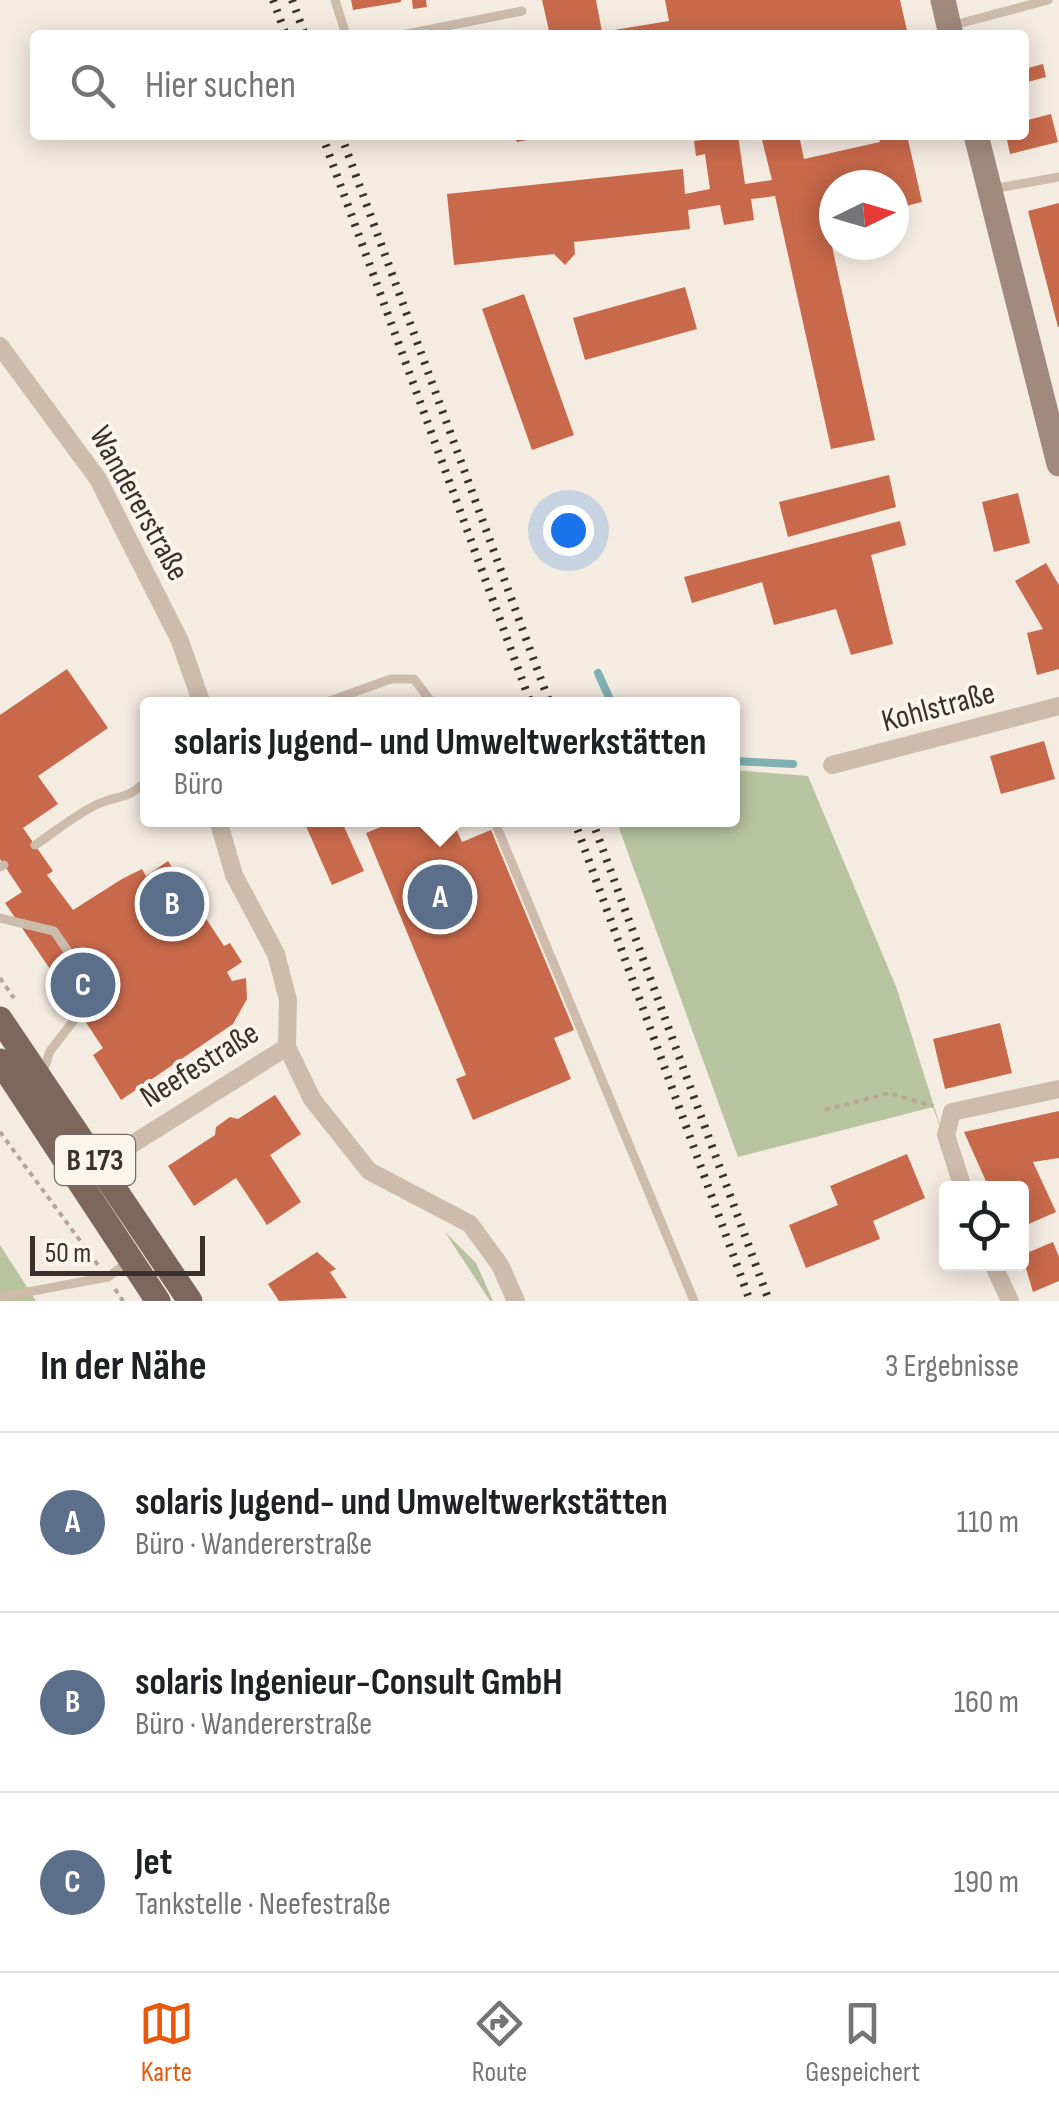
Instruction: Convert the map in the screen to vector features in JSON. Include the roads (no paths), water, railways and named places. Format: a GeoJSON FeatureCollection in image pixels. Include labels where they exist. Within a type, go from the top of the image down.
{"type":"FeatureCollection","features":[{"type":"Feature","properties":{"kind":"main road"},"geometry":{"type":"LineString","coordinates":[[943,0],[950,30]]}},
{"type":"Feature","properties":{"kind":"main road"},"geometry":{"type":"LineString","coordinates":[[977,140],[1059,464]]}},
{"type":"Feature","properties":{"kind":"main road","name":"B 173"},"geometry":{"type":"LineString","coordinates":[[0,1019],[190,1301]]}},
{"type":"Feature","properties":{"kind":"main road","name":"B 173"},"geometry":{"type":"LineString","coordinates":[[0,1061],[158,1301]]}},
{"type":"Feature","properties":{"kind":"street","name":"Wandererstraße"},"geometry":{"type":"LineString","coordinates":[[0,346],[98,480],[180,641],[200,697]]}},
{"type":"Feature","properties":{"kind":"street","name":"Kohlstraße"},"geometry":{"type":"LineString","coordinates":[[832,764],[1059,706]]}},
{"type":"Feature","properties":{"kind":"street"},"geometry":{"type":"LineString","coordinates":[[220,827],[234,876],[282,974],[289,1013],[287,1046]]}},
{"type":"Feature","properties":{"kind":"street","name":"Neefestraße"},"geometry":{"type":"LineString","coordinates":[[100,1166],[287,1046],[300,1079],[351,1154],[369,1172],[470,1224],[500,1265],[516,1301]]}},
{"type":"Feature","properties":{"kind":"street"},"geometry":{"type":"LineString","coordinates":[[961,1181],[946,1135],[952,1112],[1059,1089]]}},
{"type":"Feature","properties":{"kind":"street"},"geometry":{"type":"LineString","coordinates":[[997,1271],[1010,1301]]}},
{"type":"Feature","properties":{"kind":"lane"},"geometry":{"type":"LineString","coordinates":[[335,0],[344,30]]}},
{"type":"Feature","properties":{"kind":"lane"},"geometry":{"type":"LineString","coordinates":[[950,30],[1048,0]]}},
{"type":"Feature","properties":{"kind":"lane"},"geometry":{"type":"LineString","coordinates":[[427,30],[522,11]]}},
{"type":"Feature","properties":{"kind":"lane"},"geometry":{"type":"LineString","coordinates":[[989,190],[1059,177]]}},
{"type":"Feature","properties":{"kind":"lane"},"geometry":{"type":"LineString","coordinates":[[341,697],[391,679],[414,679],[428,697]]}},
{"type":"Feature","properties":{"kind":"lane"},"geometry":{"type":"LineString","coordinates":[[35,845],[101,802],[117,802],[140,788]]}},
{"type":"Feature","properties":{"kind":"lane"},"geometry":{"type":"LineString","coordinates":[[497,827],[694,1301]]}},
{"type":"Feature","properties":{"kind":"lane"},"geometry":{"type":"LineString","coordinates":[[0,918],[54,931],[96,992],[50,1052],[40,1079]]}},
{"type":"Feature","properties":{"kind":"lane"},"geometry":{"type":"LineString","coordinates":[[0,1298],[108,1277],[131,1260]]}},
{"type":"Feature","properties":{"kind":"waterway"},"geometry":{"type":"LineString","coordinates":[[598,673],[609,697]]}},
{"type":"Feature","properties":{"kind":"waterway"},"geometry":{"type":"LineString","coordinates":[[740,761],[793,764]]}},
{"type":"Feature","properties":{"kind":"railway"},"geometry":{"type":"LineString","coordinates":[[273,0],[284,30]]}},
{"type":"Feature","properties":{"kind":"railway"},"geometry":{"type":"LineString","coordinates":[[292,0],[303,30]]}},
{"type":"Feature","properties":{"kind":"railway"},"geometry":{"type":"LineString","coordinates":[[324,140],[528,697]]}},
{"type":"Feature","properties":{"kind":"railway"},"geometry":{"type":"LineString","coordinates":[[343,140],[547,697]]}},
{"type":"Feature","properties":{"kind":"railway"},"geometry":{"type":"LineString","coordinates":[[577,827],[750,1301]]}},
{"type":"Feature","properties":{"kind":"railway"},"geometry":{"type":"LineString","coordinates":[[595,827],[769,1301]]}},
{"type":"Feature","properties":{"kind":"place","name":"solaris Jugend- und Umweltwerkstätten"},"geometry":{"type":"Point","coordinates":[440,897]}},
{"type":"Feature","properties":{"kind":"place","name":"solaris Ingenieur-Consult GmbH"},"geometry":{"type":"Point","coordinates":[172,904]}},
{"type":"Feature","properties":{"kind":"place","name":"Jet"},"geometry":{"type":"Point","coordinates":[83,985]}}]}
